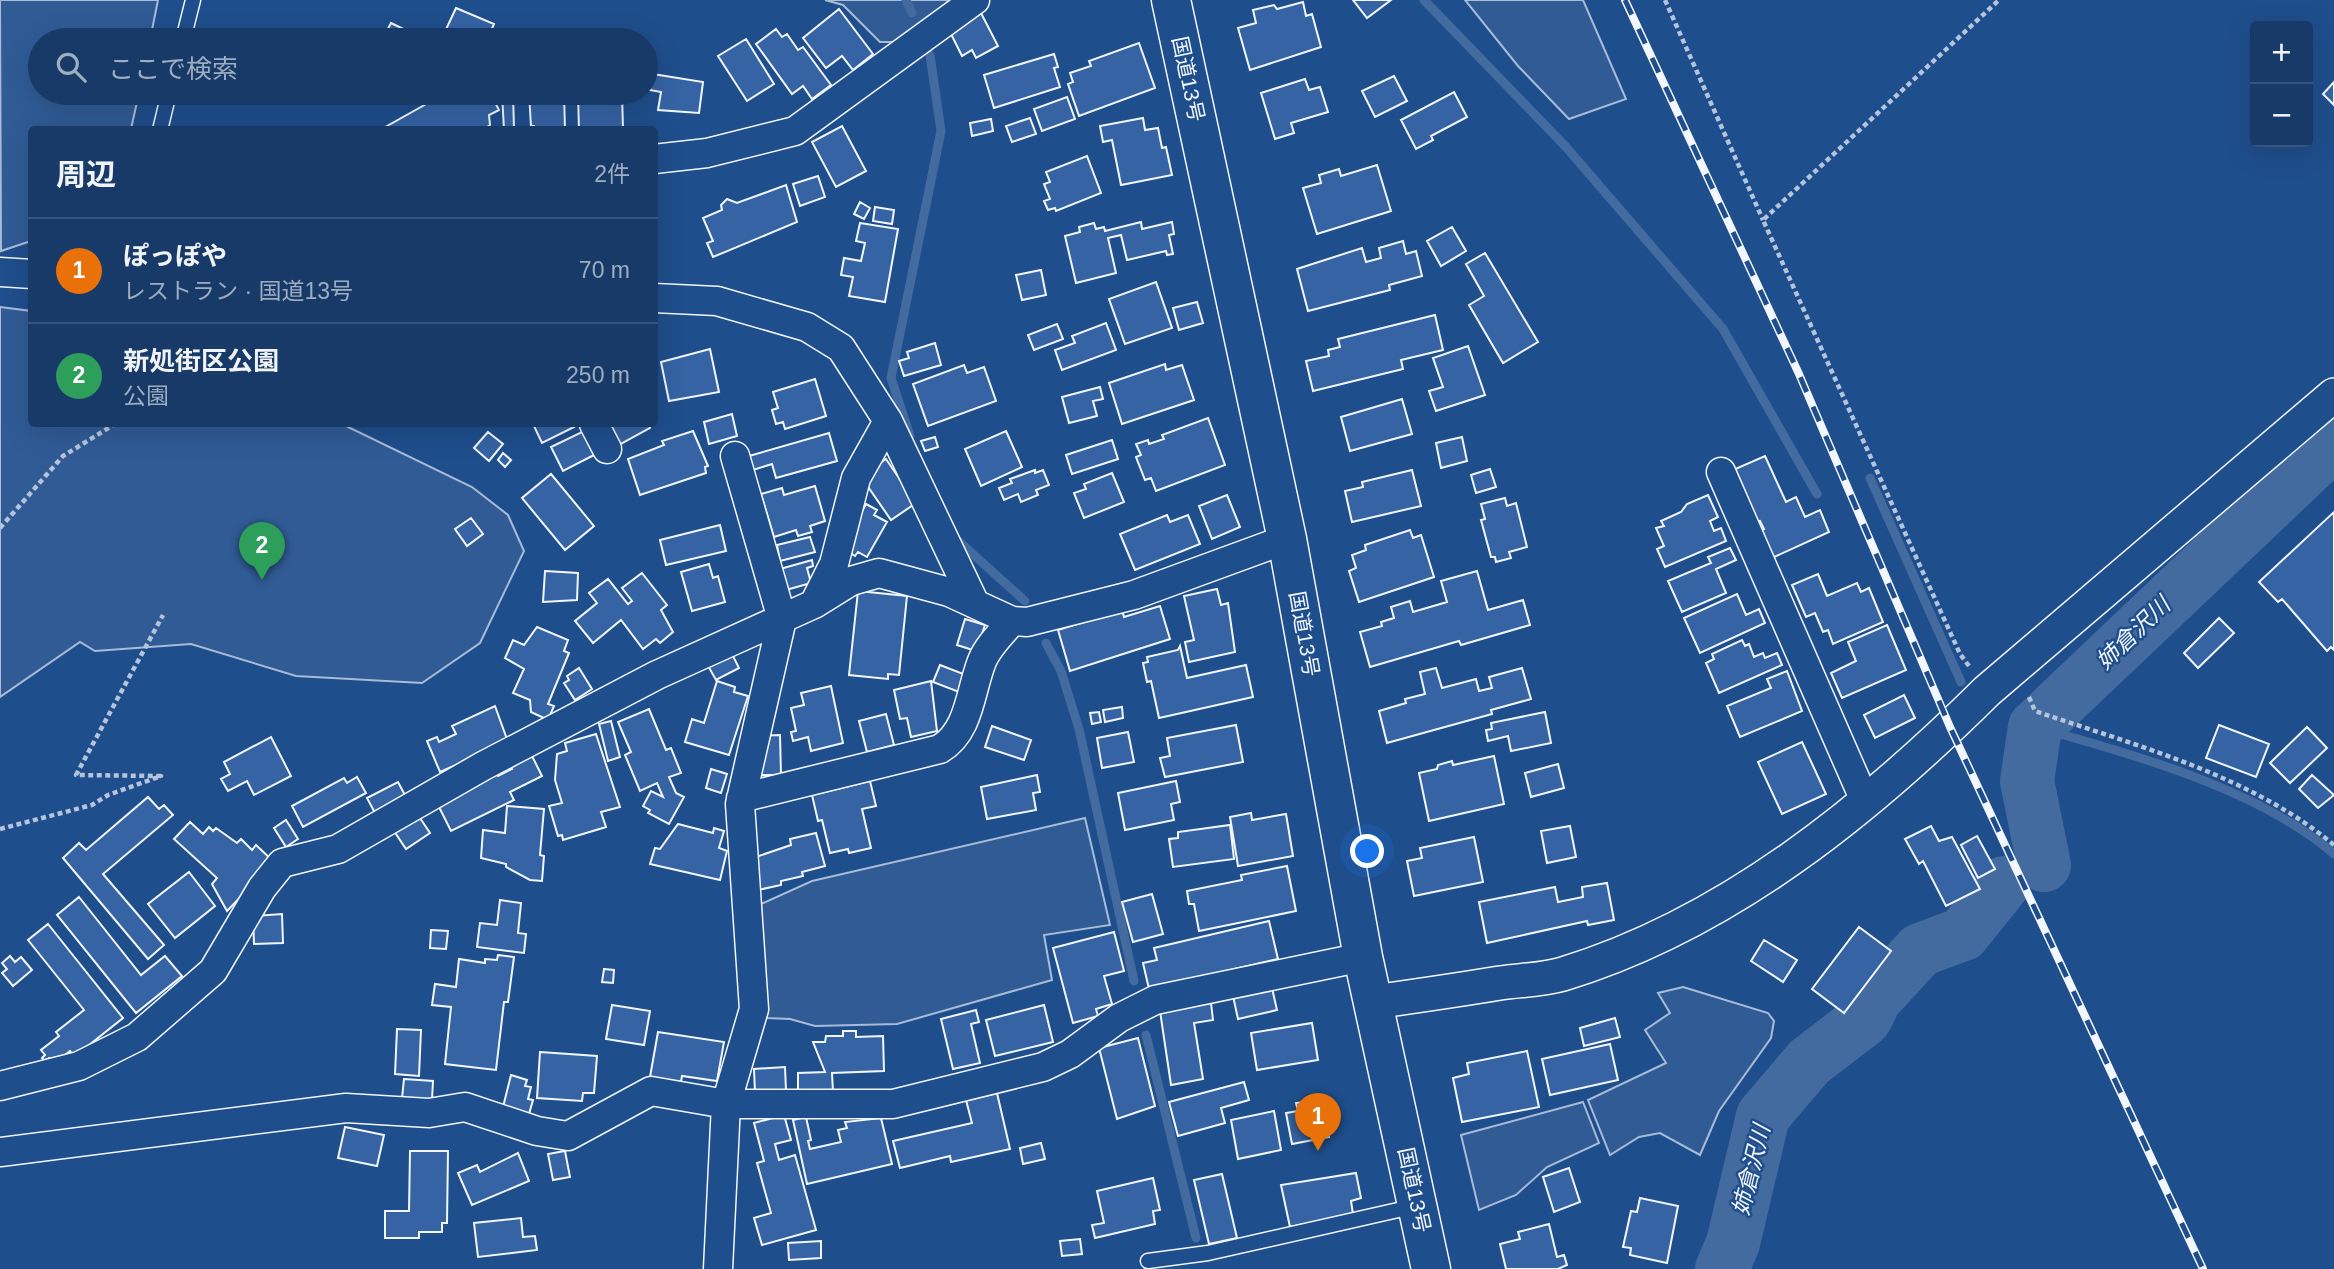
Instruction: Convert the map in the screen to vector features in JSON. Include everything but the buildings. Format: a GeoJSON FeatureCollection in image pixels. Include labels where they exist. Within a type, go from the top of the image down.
{"type":"FeatureCollection","features":[{"type":"Feature","properties":{"kind":"highway","name":"国道13号"},"geometry":{"type":"LineString","coordinates":[[1171,0],[1287,539],[1363,957],[1431,1269]]}},
{"type":"Feature","properties":{"kind":"street"},"geometry":{"type":"LineString","coordinates":[[658,159],[707,153],[794,131],[975,0]]}},
{"type":"Feature","properties":{"kind":"street"},"geometry":{"type":"LineString","coordinates":[[0,272],[28,274]]}},
{"type":"Feature","properties":{"kind":"street"},"geometry":{"type":"LineString","coordinates":[[658,298],[717,300],[807,327],[841,348],[888,421],[975,604]]}},
{"type":"Feature","properties":{"kind":"street"},"geometry":{"type":"LineString","coordinates":[[1374,1002],[1561,974],[1664,935],[1779,868],[1865,801],[1987,691],[2334,395]]}},
{"type":"Feature","properties":{"kind":"street"},"geometry":{"type":"LineString","coordinates":[[814,604],[834,564],[856,478],[888,421]]}},
{"type":"Feature","properties":{"kind":"street"},"geometry":{"type":"LineString","coordinates":[[596,427],[607,449]]}},
{"type":"Feature","properties":{"kind":"street"},"geometry":{"type":"LineString","coordinates":[[718,1269],[726,1104],[754,1009],[741,798],[782,619],[735,456]]}},
{"type":"Feature","properties":{"kind":"street"},"geometry":{"type":"LineString","coordinates":[[1721,472],[1865,801]]}},
{"type":"Feature","properties":{"kind":"street"},"geometry":{"type":"LineString","coordinates":[[0,1086],[79,1066],[137,1037],[213,971],[262,888],[282,863],[309,854],[338,849],[483,766],[657,675],[814,604],[851,581],[879,573],[949,592],[1012,621],[1027,622],[1134,595],[1287,539]]}},
{"type":"Feature","properties":{"kind":"street"},"geometry":{"type":"LineString","coordinates":[[741,798],[940,749],[953,742],[961,727],[983,659],[1012,621]]}},
{"type":"Feature","properties":{"kind":"street"},"geometry":{"type":"LineString","coordinates":[[0,1152],[346,1108],[429,1113],[465,1107],[537,1131],[568,1136],[651,1091],[726,1104],[893,1104],[1042,1067],[1070,1054],[1119,1018],[1155,1000],[1363,957]]}},
{"type":"Feature","properties":{"kind":"lane"},"geometry":{"type":"LineString","coordinates":[[186,28],[193,0]]}},
{"type":"Feature","properties":{"kind":"lane"},"geometry":{"type":"LineString","coordinates":[[161,126],[166,105]]}},
{"type":"Feature","properties":{"kind":"lane"},"geometry":{"type":"LineString","coordinates":[[1148,1261],[1208,1253],[1418,1206]]}},
{"type":"Feature","properties":{"kind":"path"},"geometry":{"type":"LineString","coordinates":[[1665,0],[1960,654],[1987,691]]}},
{"type":"Feature","properties":{"kind":"path"},"geometry":{"type":"LineString","coordinates":[[1763,220],[1999,0]]}},
{"type":"Feature","properties":{"kind":"path"},"geometry":{"type":"LineString","coordinates":[[0,528],[63,456],[110,427]]}},
{"type":"Feature","properties":{"kind":"path"},"geometry":{"type":"LineString","coordinates":[[0,829],[92,805],[108,795],[162,776],[76,775],[163,615]]}},
{"type":"Feature","properties":{"kind":"path"},"geometry":{"type":"LineString","coordinates":[[2035,711],[2253,791],[2305,821],[2334,845]]}},
{"type":"Feature","properties":{"kind":"shaded area"},"geometry":{"type":"Polygon","coordinates":[[[0,0],[158,0],[152,28],[28,28],[28,105],[136,105],[132,126],[28,126],[28,242],[1,251],[0,0]]]}},
{"type":"Feature","properties":{"kind":"shaded area"},"geometry":{"type":"Polygon","coordinates":[[[825,0],[947,0],[948,4],[909,42],[880,42],[843,5],[825,0]]]}},
{"type":"Feature","properties":{"kind":"shaded area"},"geometry":{"type":"Polygon","coordinates":[[[1465,0],[1583,0],[1626,99],[1569,119],[1518,66],[1465,0]]]}},
{"type":"Feature","properties":{"kind":"shaded area"},"geometry":{"type":"Polygon","coordinates":[[[0,307],[28,311],[28,427],[348,427],[472,487],[508,515],[524,551],[480,643],[422,683],[296,676],[191,644],[95,651],[80,642],[0,697],[0,307]]]}},
{"type":"Feature","properties":{"kind":"shaded area"},"geometry":{"type":"Polygon","coordinates":[[[1085,818],[1110,925],[1044,935],[1052,980],[897,1024],[815,1026],[790,1019],[767,1018],[761,904],[812,881],[1085,818]]]}},
{"type":"Feature","properties":{"kind":"shaded area"},"geometry":{"type":"Polygon","coordinates":[[[1683,987],[1768,1013],[1774,1021],[1771,1038],[1719,1111],[1700,1155],[1660,1133],[1639,1137],[1610,1155],[1588,1100],[1666,1063],[1645,1030],[1670,1013],[1658,993],[1683,987]]]}},
{"type":"Feature","properties":{"kind":"shaded area"},"geometry":{"type":"Polygon","coordinates":[[[1583,1102],[1599,1143],[1547,1167],[1516,1195],[1479,1210],[1461,1135],[1583,1102]]]}},
{"type":"Feature","properties":{"kind":"waterway"},"geometry":{"type":"LineString","coordinates":[[906,0],[912,13]]}},
{"type":"Feature","properties":{"kind":"waterway"},"geometry":{"type":"LineString","coordinates":[[1424,0],[1566,147],[1723,329],[1817,494]]}},
{"type":"Feature","properties":{"kind":"waterway"},"geometry":{"type":"LineString","coordinates":[[910,436],[891,378],[941,131],[930,55]]}},
{"type":"Feature","properties":{"kind":"waterway","name":"姉倉沢川"},"geometry":{"type":"LineString","coordinates":[[2044,865],[2027,781],[2035,727],[2334,443]]}},
{"type":"Feature","properties":{"kind":"waterway"},"geometry":{"type":"LineString","coordinates":[[1870,478],[1961,682]]}},
{"type":"Feature","properties":{"kind":"waterway"},"geometry":{"type":"LineString","coordinates":[[955,538],[1025,601]]}},
{"type":"Feature","properties":{"kind":"waterway"},"geometry":{"type":"LineString","coordinates":[[1046,643],[1061,671],[1079,729],[1134,981]]}},
{"type":"Feature","properties":{"kind":"waterway"},"geometry":{"type":"LineString","coordinates":[[2035,727],[2152,761],[2231,792],[2304,831],[2334,854]]}},
{"type":"Feature","properties":{"kind":"waterway","name":"姉倉沢川"},"geometry":{"type":"LineString","coordinates":[[1722,1269],[1733,1243],[1763,1116],[1809,1062],[1865,1019],[1875,999],[1920,950],[1963,934],[2004,883]]}},
{"type":"Feature","properties":{"kind":"waterway"},"geometry":{"type":"LineString","coordinates":[[1146,1035],[1196,1238]]}},
{"type":"Feature","properties":{"kind":"railway"},"geometry":{"type":"LineString","coordinates":[[1625,0],[1799,374],[1950,727],[2203,1269]]}},
{"type":"Feature","properties":{"kind":"place","name":"新処街区公園"},"geometry":{"type":"Point","coordinates":[262,580]}},
{"type":"Feature","properties":{"kind":"place","name":"ぽっぽや"},"geometry":{"type":"Point","coordinates":[1318,1151]}}]}
